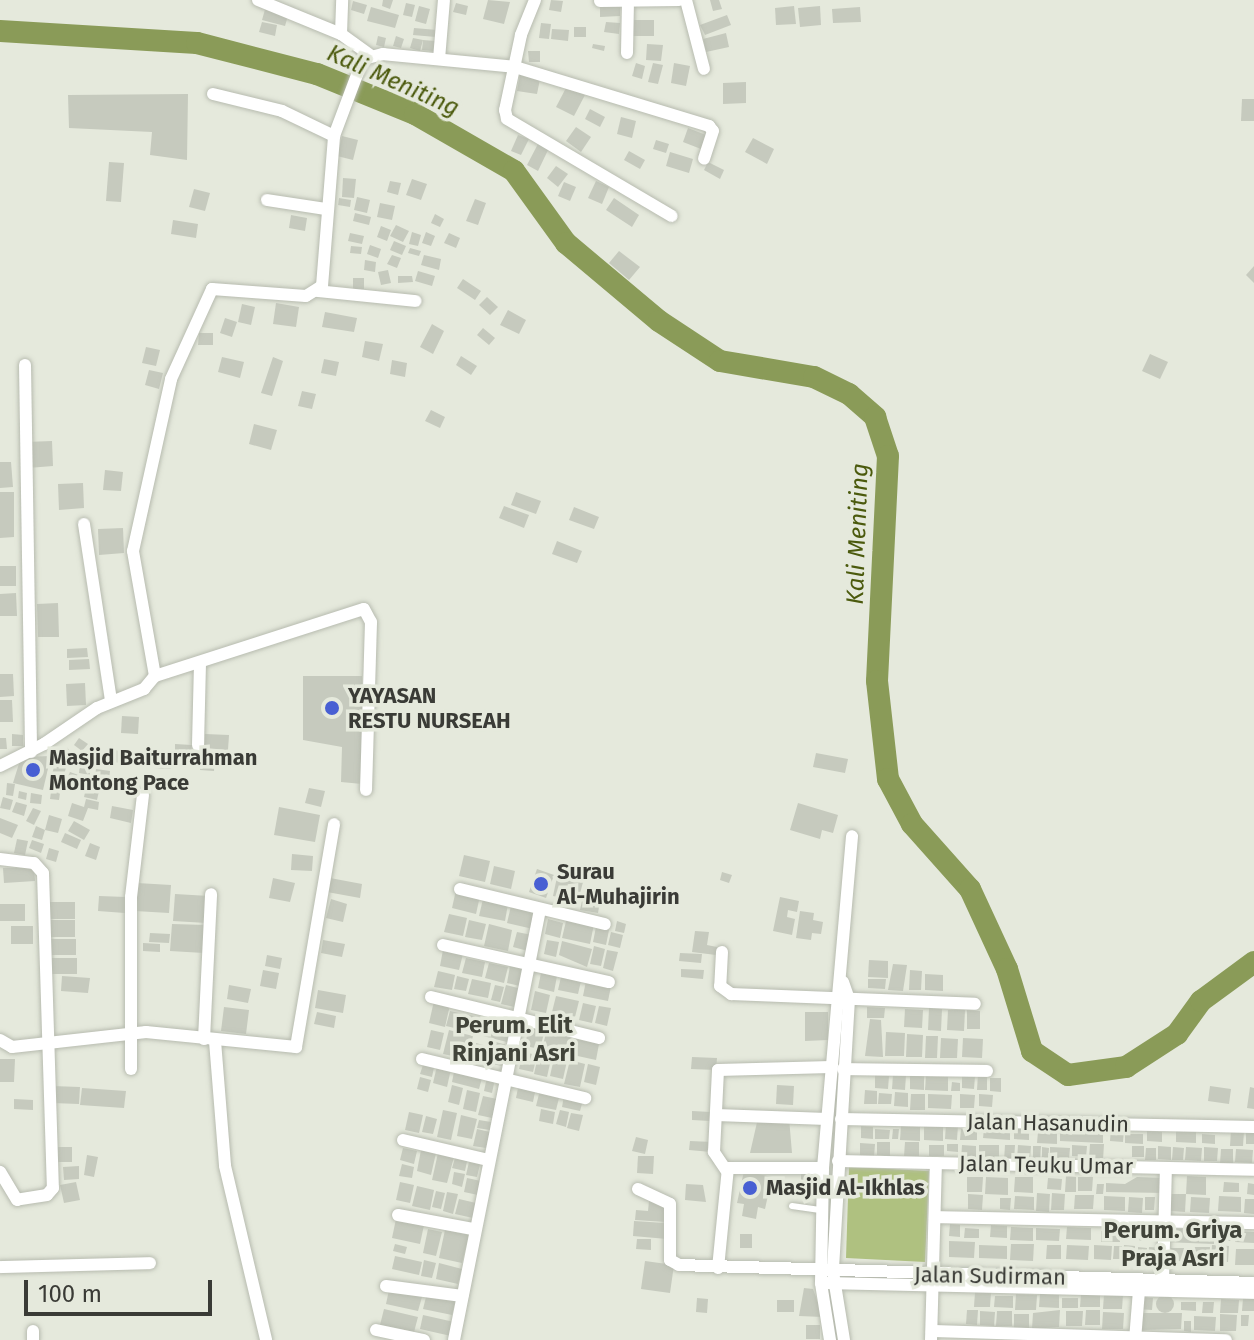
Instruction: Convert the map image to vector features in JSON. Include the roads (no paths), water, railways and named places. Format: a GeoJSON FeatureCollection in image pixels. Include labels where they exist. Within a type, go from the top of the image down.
{"type":"FeatureCollection","features":[{"type":"Feature","properties":{"kind":"street"},"geometry":{"type":"LineString","coordinates":[[258,0],[341,34],[366,58],[439,59],[515,67],[709,126],[713,131],[704,159]]}},
{"type":"Feature","properties":{"kind":"street"},"geometry":{"type":"LineString","coordinates":[[341,34],[342,0]]}},
{"type":"Feature","properties":{"kind":"street"},"geometry":{"type":"LineString","coordinates":[[439,59],[444,0]]}},
{"type":"Feature","properties":{"kind":"street"},"geometry":{"type":"LineString","coordinates":[[535,0],[515,67],[507,119],[672,216]]}},
{"type":"Feature","properties":{"kind":"street"},"geometry":{"type":"LineString","coordinates":[[600,1],[679,0]]}},
{"type":"Feature","properties":{"kind":"street"},"geometry":{"type":"LineString","coordinates":[[686,0],[704,69]]}},
{"type":"Feature","properties":{"kind":"street"},"geometry":{"type":"LineString","coordinates":[[627,53],[628,1]]}},
{"type":"Feature","properties":{"kind":"street"},"geometry":{"type":"LineString","coordinates":[[317,291],[324,280],[326,209],[335,132],[366,58]]}},
{"type":"Feature","properties":{"kind":"street"},"geometry":{"type":"LineString","coordinates":[[213,94],[282,111],[335,132]]}},
{"type":"Feature","properties":{"kind":"street"},"geometry":{"type":"LineString","coordinates":[[267,200],[326,209]]}},
{"type":"Feature","properties":{"kind":"street"},"geometry":{"type":"LineString","coordinates":[[155,676],[133,551],[166,394],[204,299],[219,287],[306,296],[317,291],[415,301]]}},
{"type":"Feature","properties":{"kind":"street"},"geometry":{"type":"LineString","coordinates":[[25,365],[31,752]]}},
{"type":"Feature","properties":{"kind":"street"},"geometry":{"type":"LineString","coordinates":[[84,524],[111,701]]}},
{"type":"Feature","properties":{"kind":"street"},"geometry":{"type":"LineString","coordinates":[[0,766],[31,752],[111,701],[144,689],[155,676],[356,608],[368,612],[366,790]]}},
{"type":"Feature","properties":{"kind":"street"},"geometry":{"type":"LineString","coordinates":[[198,745],[200,663]]}},
{"type":"Feature","properties":{"kind":"street"},"geometry":{"type":"LineString","coordinates":[[131,1069],[131,897],[143,795]]}},
{"type":"Feature","properties":{"kind":"street"},"geometry":{"type":"LineString","coordinates":[[0,1040],[12,1047],[131,1033],[299,1045],[334,824]]}},
{"type":"Feature","properties":{"kind":"street"},"geometry":{"type":"LineString","coordinates":[[830,1340],[822,1210],[823,1168],[827,1119],[837,1068],[852,836]]}},
{"type":"Feature","properties":{"kind":"street"},"geometry":{"type":"LineString","coordinates":[[0,859],[34,863],[43,873],[52,1190],[17,1200],[0,1172]]}},
{"type":"Feature","properties":{"kind":"street"},"geometry":{"type":"LineString","coordinates":[[460,889],[605,924]]}},
{"type":"Feature","properties":{"kind":"street"},"geometry":{"type":"LineString","coordinates":[[211,894],[210,1040],[225,1166],[266,1340]]}},
{"type":"Feature","properties":{"kind":"street"},"geometry":{"type":"LineString","coordinates":[[454,1340],[473,1229],[540,909]]}},
{"type":"Feature","properties":{"kind":"street"},"geometry":{"type":"LineString","coordinates":[[443,945],[609,982]]}},
{"type":"Feature","properties":{"kind":"street"},"geometry":{"type":"LineString","coordinates":[[722,952],[720,986],[726,992],[975,1004]]}},
{"type":"Feature","properties":{"kind":"street"},"geometry":{"type":"LineString","coordinates":[[431,997],[599,1038]]}},
{"type":"Feature","properties":{"kind":"street"},"geometry":{"type":"LineString","coordinates":[[422,1059],[585,1098]]}},
{"type":"Feature","properties":{"kind":"street"},"geometry":{"type":"LineString","coordinates":[[718,1268],[726,1170],[714,1158],[721,1068],[987,1071]]}},
{"type":"Feature","properties":{"kind":"street"},"geometry":{"type":"LineString","coordinates":[[837,1068],[841,1119],[827,1277],[844,1340]]}},
{"type":"Feature","properties":{"kind":"street"},"geometry":{"type":"LineString","coordinates":[[716,1115],[827,1119]]}},
{"type":"Feature","properties":{"kind":"street","name":"Jalan Hasanudin"},"geometry":{"type":"LineString","coordinates":[[841,1119],[1254,1127]]}},
{"type":"Feature","properties":{"kind":"street"},"geometry":{"type":"LineString","coordinates":[[403,1140],[488,1160]]}},
{"type":"Feature","properties":{"kind":"street","name":"Jalan Teuku Umar"},"geometry":{"type":"LineString","coordinates":[[838,1161],[1254,1170]]}},
{"type":"Feature","properties":{"kind":"street"},"geometry":{"type":"LineString","coordinates":[[936,1163],[931,1336],[1226,1340]]}},
{"type":"Feature","properties":{"kind":"street"},"geometry":{"type":"LineString","coordinates":[[726,1170],[733,1166],[823,1168]]}},
{"type":"Feature","properties":{"kind":"street"},"geometry":{"type":"LineString","coordinates":[[1163,1280],[1166,1168]]}},
{"type":"Feature","properties":{"kind":"street","name":"Jalan Sudirman"},"geometry":{"type":"LineString","coordinates":[[638,1189],[670,1204],[673,1264],[827,1277],[1254,1283]]}},
{"type":"Feature","properties":{"kind":"street"},"geometry":{"type":"LineString","coordinates":[[398,1215],[473,1229]]}},
{"type":"Feature","properties":{"kind":"street"},"geometry":{"type":"LineString","coordinates":[[935,1217],[1254,1223]]}},
{"type":"Feature","properties":{"kind":"street"},"geometry":{"type":"LineString","coordinates":[[0,1267],[150,1263]]}},
{"type":"Feature","properties":{"kind":"street"},"geometry":{"type":"LineString","coordinates":[[933,1280],[1254,1293]]}},
{"type":"Feature","properties":{"kind":"street"},"geometry":{"type":"LineString","coordinates":[[386,1286],[462,1296]]}},
{"type":"Feature","properties":{"kind":"street"},"geometry":{"type":"LineString","coordinates":[[1135,1338],[1139,1290]]}},
{"type":"Feature","properties":{"kind":"street"},"geometry":{"type":"LineString","coordinates":[[376,1330],[424,1340]]}},
{"type":"Feature","properties":{"kind":"lane"},"geometry":{"type":"LineString","coordinates":[[792,1206],[822,1210]]}},
{"type":"Feature","properties":{"kind":"waterway","name":"Kali Meniting"},"geometry":{"type":"LineString","coordinates":[[0,31],[197,43],[317,74],[415,114],[514,171],[566,243],[659,321],[720,361],[814,377],[849,394],[875,417],[888,456],[877,681],[888,779],[912,824],[970,889],[1007,969],[1032,1051],[1068,1075],[1126,1067],[1177,1034],[1201,1001],[1254,962]]}},
{"type":"Feature","properties":{"kind":"place","name":"YAYASAN RESTU NURSEAH"},"geometry":{"type":"Point","coordinates":[332,708]}},
{"type":"Feature","properties":{"kind":"place","name":"Masjid Baiturrahman Montong Pace"},"geometry":{"type":"Point","coordinates":[33,770]}},
{"type":"Feature","properties":{"kind":"place","name":"Surau Al-Muhajirin"},"geometry":{"type":"Point","coordinates":[541,884]}},
{"type":"Feature","properties":{"kind":"place","name":"Masjid Al-Ikhlas"},"geometry":{"type":"Point","coordinates":[750,1188]}},
{"type":"Feature","properties":{"kind":"district","name":"Perum. Elit Rinjani Asri"},"geometry":{"type":"Point","coordinates":[514,1040]}},
{"type":"Feature","properties":{"kind":"district","name":"Perum. Griya Praja Asri"},"geometry":{"type":"Point","coordinates":[1173,1245]}}]}
